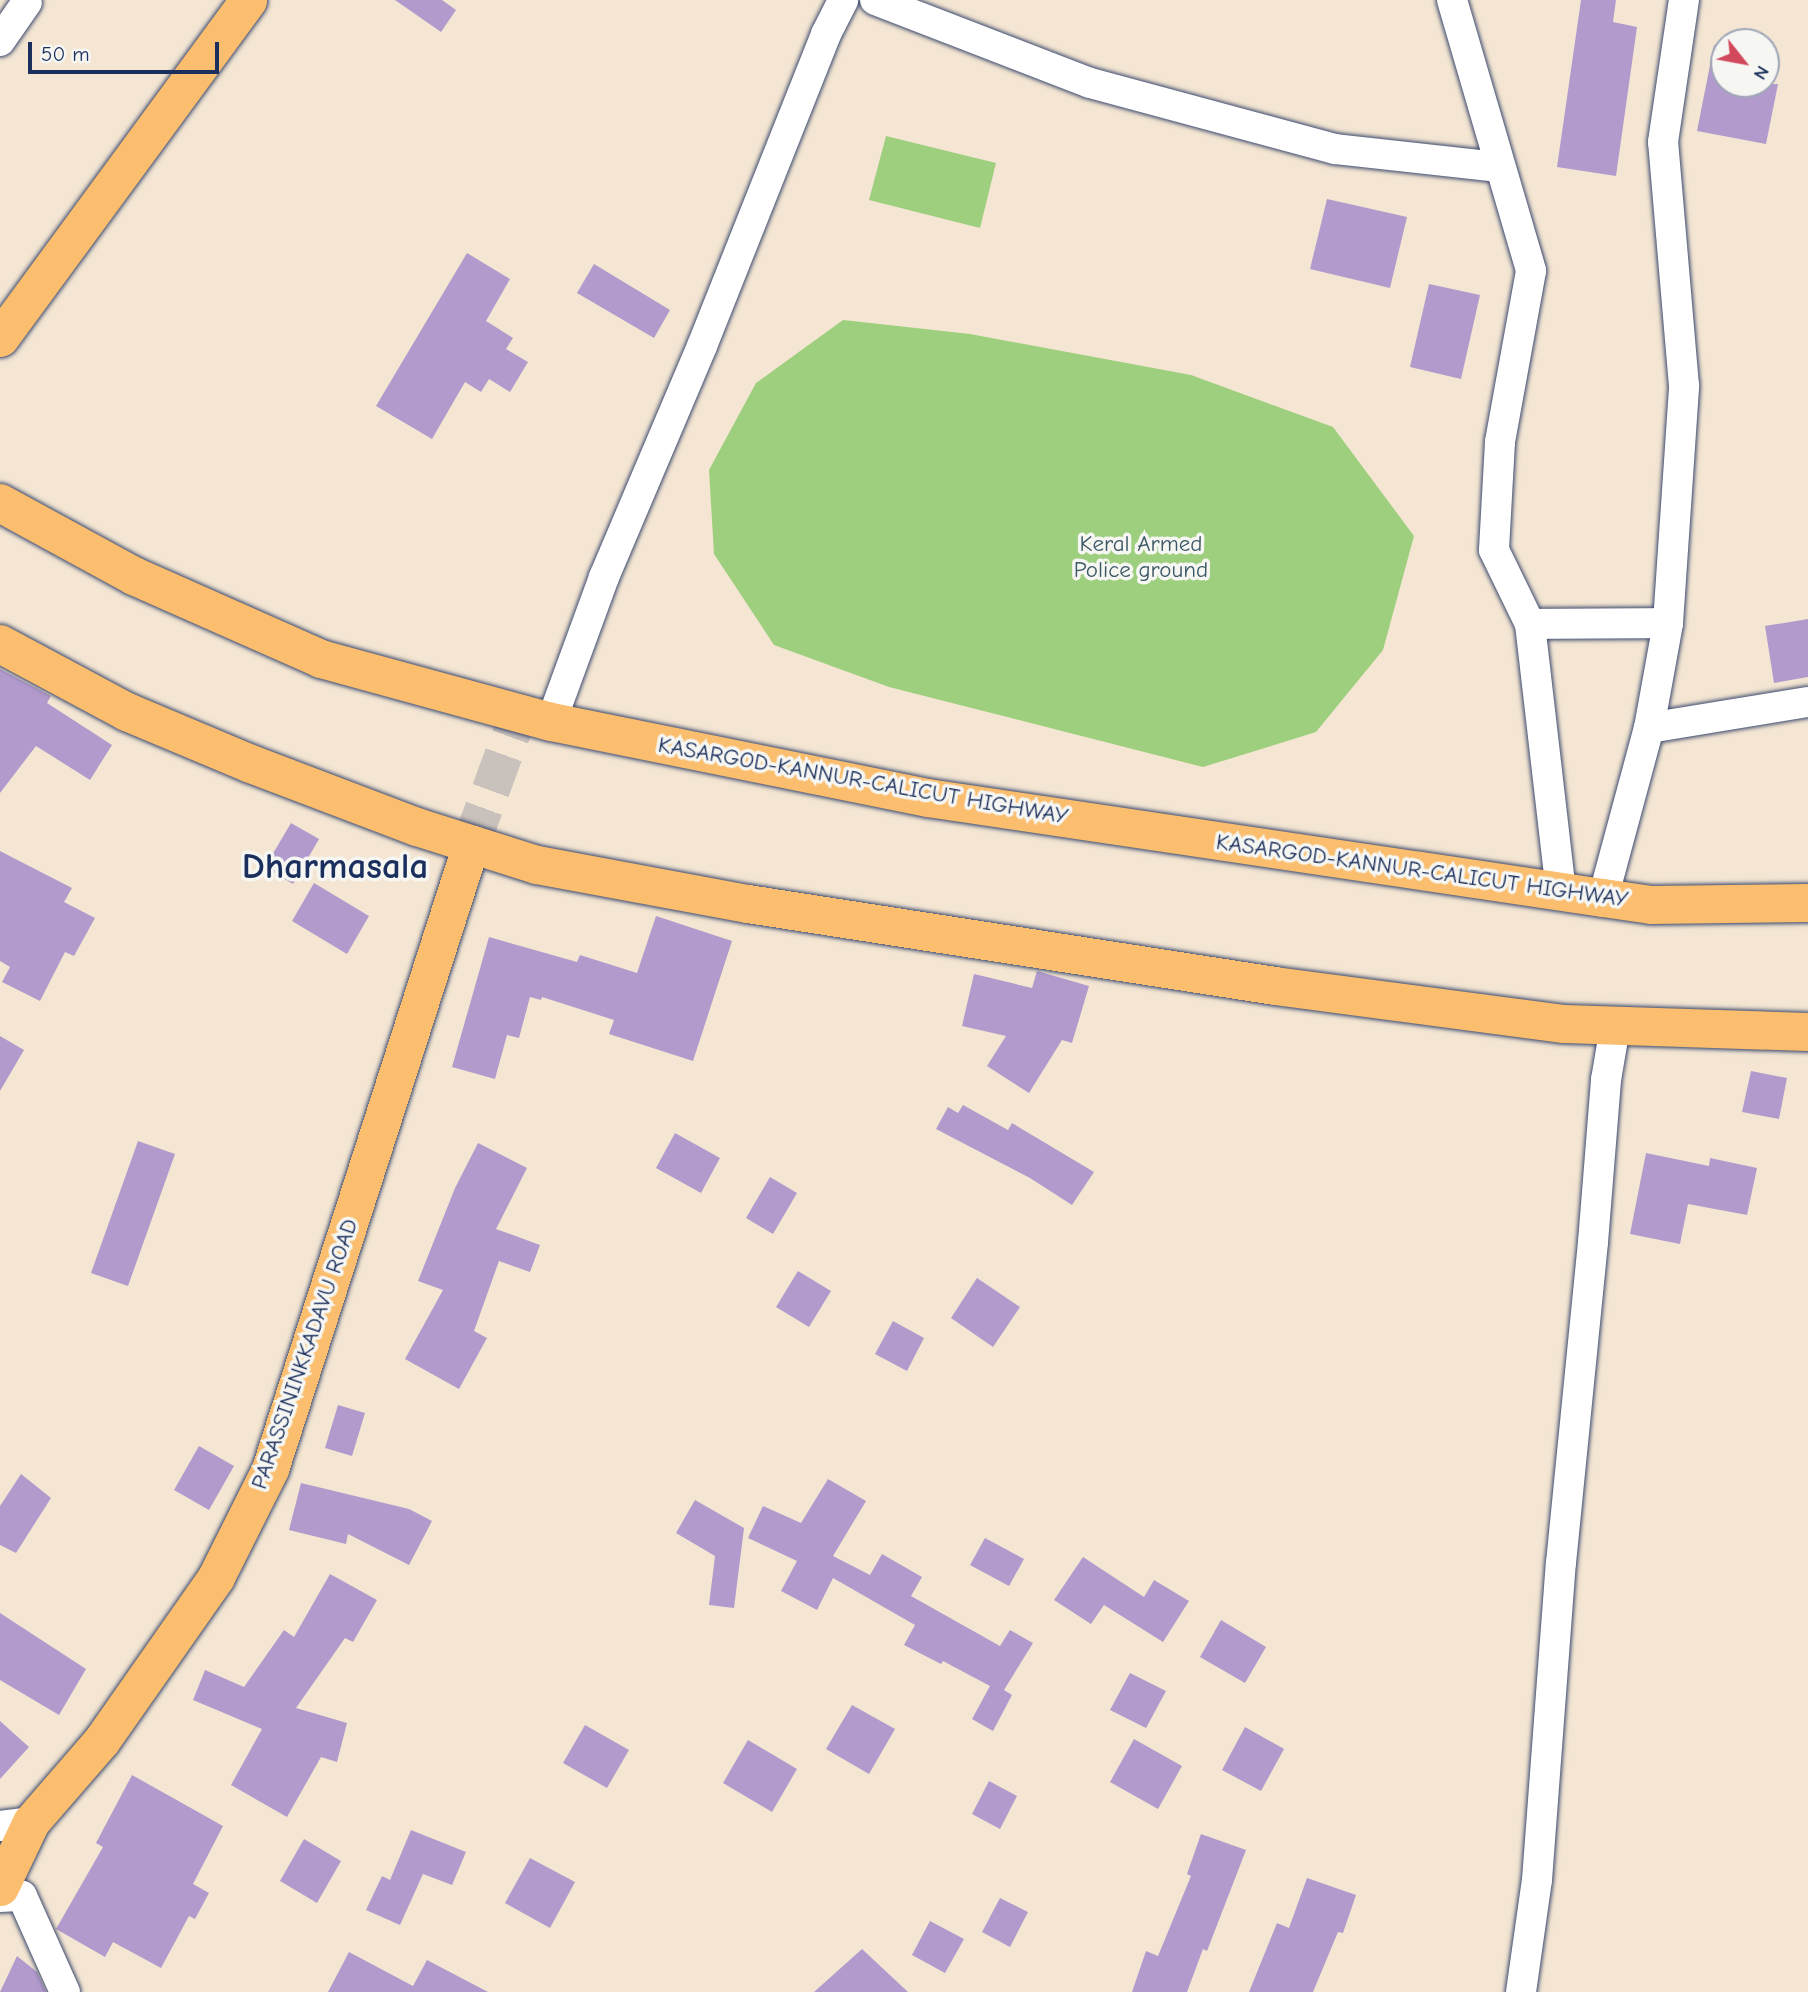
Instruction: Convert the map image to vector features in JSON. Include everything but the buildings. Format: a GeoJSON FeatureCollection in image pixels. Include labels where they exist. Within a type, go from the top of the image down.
{"type":"FeatureCollection","features":[{"type":"Feature","properties":{"kind":"highway","name":"KASARGOD-KANNUR-CALICUT HIGHWAY"},"geometry":{"type":"LineString","coordinates":[[0,503],[134,576],[321,659],[551,722],[928,798],[1651,905],[1808,903]]}},
{"type":"Feature","properties":{"kind":"highway"},"geometry":{"type":"LineString","coordinates":[[0,644],[144,719],[251,764],[471,844],[537,865],[748,904],[1275,986],[1565,1024],[1808,1032]]}},
{"type":"Feature","properties":{"kind":"main road"},"geometry":{"type":"LineString","coordinates":[[0,338],[248,0]]}},
{"type":"Feature","properties":{"kind":"main road","name":"PARASSININKKADAVU ROAD"},"geometry":{"type":"LineString","coordinates":[[0,1887],[15,1824],[102,1740],[159,1662],[216,1577],[270,1469],[471,844]]}},
{"type":"Feature","properties":{"kind":"street"},"geometry":{"type":"LineString","coordinates":[[551,722],[574,652],[647,471],[702,346],[826,34],[844,0]]}},
{"type":"Feature","properties":{"kind":"street"},"geometry":{"type":"LineString","coordinates":[[875,0],[1090,83],[1335,149],[1499,167]]}},
{"type":"Feature","properties":{"kind":"street"},"geometry":{"type":"LineString","coordinates":[[1452,0],[1531,271],[1500,442],[1494,550],[1530,624],[1561,892]]}},
{"type":"Feature","properties":{"kind":"street"},"geometry":{"type":"LineString","coordinates":[[1603,898],[1649,728],[1668,623],[1684,386],[1663,142],[1684,0]]}},
{"type":"Feature","properties":{"kind":"street"},"geometry":{"type":"LineString","coordinates":[[0,41],[27,2]]}},
{"type":"Feature","properties":{"kind":"street"},"geometry":{"type":"LineString","coordinates":[[1530,624],[1668,623]]}},
{"type":"Feature","properties":{"kind":"street"},"geometry":{"type":"LineString","coordinates":[[1649,728],[1808,702]]}},
{"type":"Feature","properties":{"kind":"street"},"geometry":{"type":"LineString","coordinates":[[1521,1992],[1537,1880],[1561,1563],[1593,1242],[1605,1080],[1615,1027]]}},
{"type":"Feature","properties":{"kind":"street"},"geometry":{"type":"LineString","coordinates":[[0,1897],[22,1896],[65,1992]]}},
{"type":"Feature","properties":{"kind":"green space"},"geometry":{"type":"Polygon","coordinates":[[[886,136],[996,163],[980,228],[869,200],[886,136]]]}},
{"type":"Feature","properties":{"kind":"green space","name":"Keral Armed Police ground"},"geometry":{"type":"Polygon","coordinates":[[[843,320],[970,334],[1191,375],[1333,427],[1414,536],[1383,650],[1316,732],[1203,767],[889,687],[774,645],[714,554],[709,470],[756,383],[843,320]]]}},
{"type":"Feature","properties":{"kind":"tunnel"},"geometry":{"type":"LineString","coordinates":[[471,844],[519,713]]}},
{"type":"Feature","properties":{"kind":"district","name":"Dharmasala"},"geometry":{"type":"Point","coordinates":[335,866]}}]}
